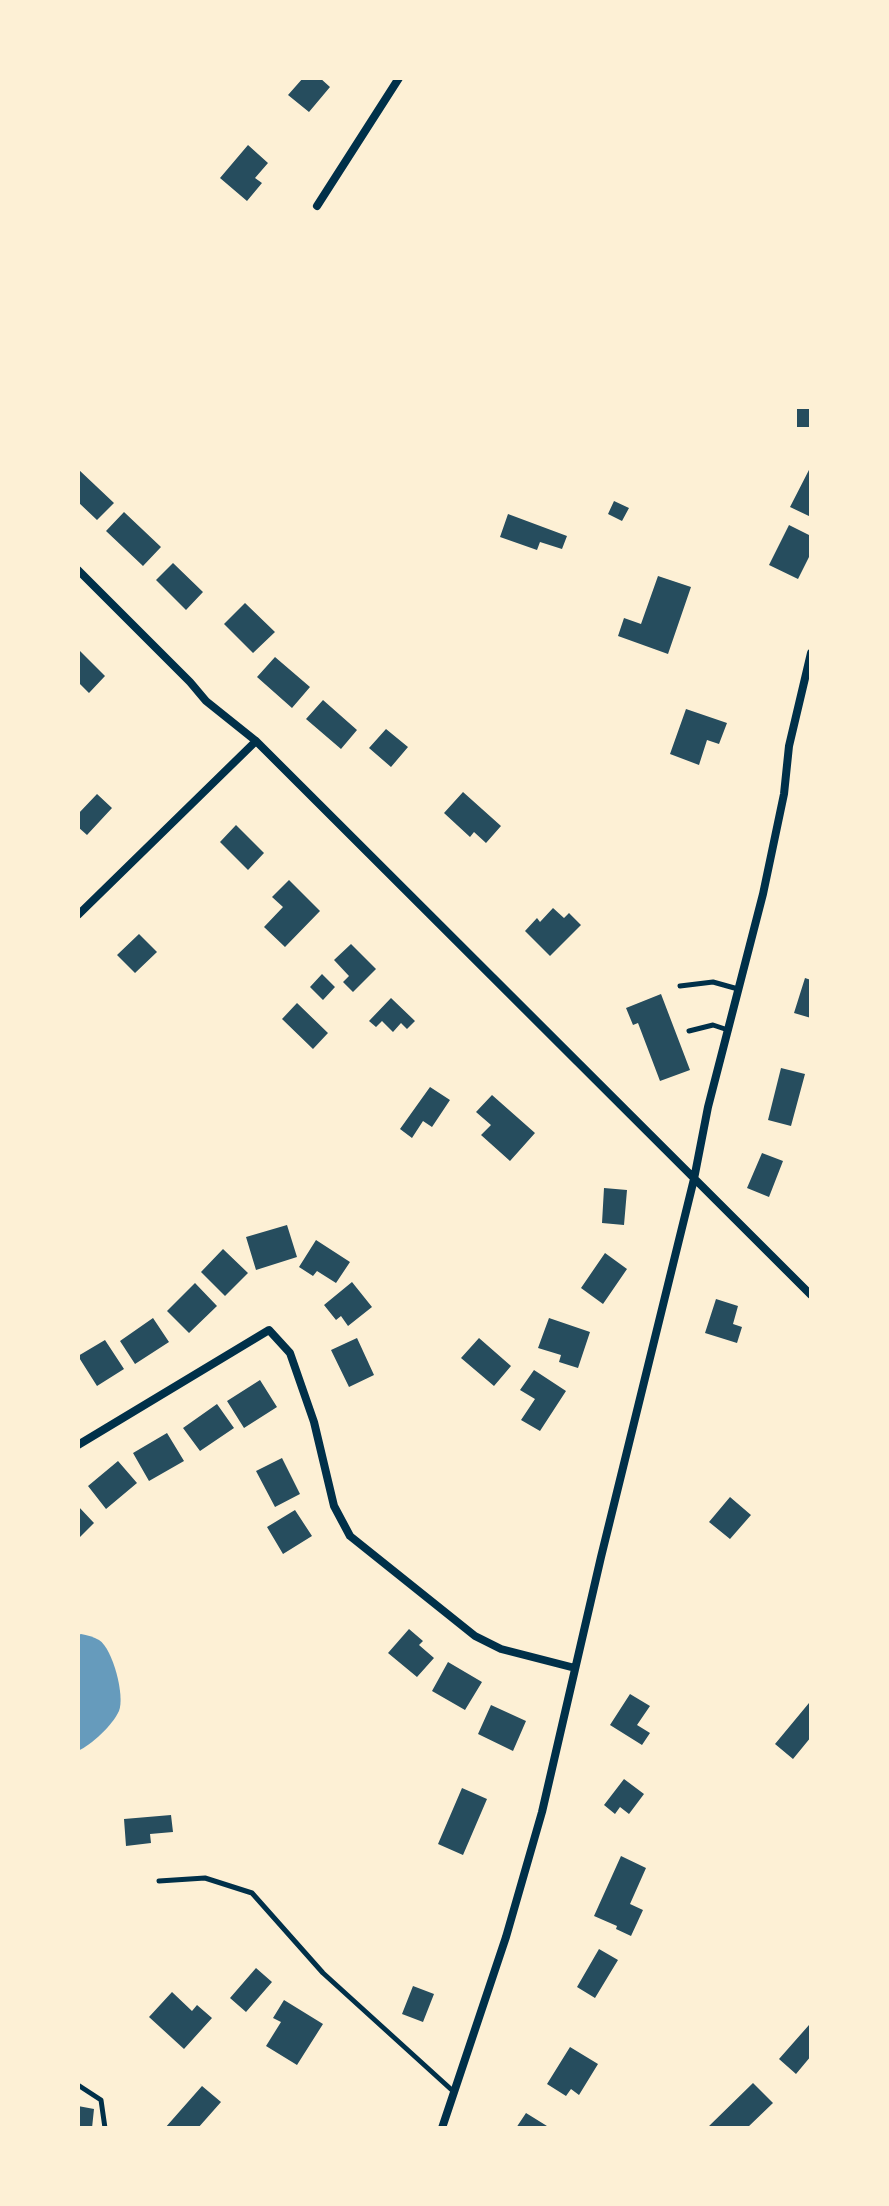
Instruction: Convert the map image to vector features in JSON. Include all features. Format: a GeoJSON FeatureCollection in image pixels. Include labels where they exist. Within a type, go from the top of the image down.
{"type":"FeatureCollection","features":[{"type":"Feature","properties":{"kind":"street"},"geometry":{"type":"LineString","coordinates":[[317,206],[399,78]]}},
{"type":"Feature","properties":{"kind":"street"},"geometry":{"type":"LineString","coordinates":[[78,570],[206,701],[256,741],[811,1295]]}},
{"type":"Feature","properties":{"kind":"street"},"geometry":{"type":"LineString","coordinates":[[442,2128],[506,1937],[537,1831],[694,1179],[708,1107],[763,894],[784,794],[792,731],[811,653]]}},
{"type":"Feature","properties":{"kind":"street"},"geometry":{"type":"LineString","coordinates":[[78,915],[256,741]]}},
{"type":"Feature","properties":{"kind":"street"},"geometry":{"type":"LineString","coordinates":[[78,1445],[269,1330],[290,1353],[314,1422],[334,1506],[350,1536],[475,1636],[501,1649],[575,1668]]}},
{"type":"Feature","properties":{"kind":"lane"},"geometry":{"type":"LineString","coordinates":[[680,986],[713,982],[738,989]]}},
{"type":"Feature","properties":{"kind":"lane"},"geometry":{"type":"LineString","coordinates":[[689,1031],[713,1025],[728,1030]]}},
{"type":"Feature","properties":{"kind":"lane"},"geometry":{"type":"LineString","coordinates":[[159,1881],[205,1878],[252,1893],[323,1973],[454,2092]]}},
{"type":"Feature","properties":{"kind":"lane"},"geometry":{"type":"LineString","coordinates":[[78,2085],[101,2100],[105,2128]]}},
{"type":"Feature","properties":{"kind":"water"},"geometry":{"type":"Polygon","coordinates":[[[78,1635],[99,1640],[109,1653],[119,1684],[120,1704],[116,1717],[107,1728],[78,1751],[78,1635]]]}},
{"type":"Feature","properties":{"kind":"building"},"geometry":{"type":"Polygon","coordinates":[[[303,78],[320,78],[330,87],[309,112],[288,95],[303,78]]]}},
{"type":"Feature","properties":{"kind":"building"},"geometry":{"type":"Polygon","coordinates":[[[248,145],[268,163],[255,178],[262,183],[247,201],[220,178],[248,145]]]}},
{"type":"Feature","properties":{"kind":"building"},"geometry":{"type":"Polygon","coordinates":[[[797,409],[811,409],[811,427],[797,427],[797,409]]]}},
{"type":"Feature","properties":{"kind":"building"},"geometry":{"type":"Polygon","coordinates":[[[811,466],[811,517],[790,507],[811,466]]]}},
{"type":"Feature","properties":{"kind":"building"},"geometry":{"type":"Polygon","coordinates":[[[78,469],[114,503],[97,520],[78,502],[78,469]]]}},
{"type":"Feature","properties":{"kind":"building"},"geometry":{"type":"Polygon","coordinates":[[[614,501],[629,508],[622,521],[608,514],[614,501]]]}},
{"type":"Feature","properties":{"kind":"building"},"geometry":{"type":"Polygon","coordinates":[[[124,512],[161,547],[143,566],[106,531],[124,512]]]}},
{"type":"Feature","properties":{"kind":"building"},"geometry":{"type":"Polygon","coordinates":[[[508,514],[567,536],[562,549],[540,542],[537,550],[500,537],[508,514]]]}},
{"type":"Feature","properties":{"kind":"building"},"geometry":{"type":"Polygon","coordinates":[[[789,525],[811,536],[811,553],[798,579],[769,565],[789,525]]]}},
{"type":"Feature","properties":{"kind":"building"},"geometry":{"type":"Polygon","coordinates":[[[173,563],[203,592],[186,610],[156,580],[173,563]]]}},
{"type":"Feature","properties":{"kind":"building"},"geometry":{"type":"Polygon","coordinates":[[[658,576],[691,587],[668,654],[618,636],[624,618],[641,624],[658,576]]]}},
{"type":"Feature","properties":{"kind":"building"},"geometry":{"type":"Polygon","coordinates":[[[245,603],[275,632],[253,653],[224,624],[245,603]]]}},
{"type":"Feature","properties":{"kind":"building"},"geometry":{"type":"Polygon","coordinates":[[[78,649],[105,676],[89,693],[78,682],[78,649]]]}},
{"type":"Feature","properties":{"kind":"building"},"geometry":{"type":"Polygon","coordinates":[[[275,657],[310,687],[292,708],[257,677],[275,657]]]}},
{"type":"Feature","properties":{"kind":"building"},"geometry":{"type":"Polygon","coordinates":[[[323,700],[357,730],[341,749],[306,719],[323,700]]]}},
{"type":"Feature","properties":{"kind":"building"},"geometry":{"type":"Polygon","coordinates":[[[686,709],[727,723],[719,744],[707,740],[699,765],[670,754],[686,709]]]}},
{"type":"Feature","properties":{"kind":"building"},"geometry":{"type":"Polygon","coordinates":[[[386,729],[408,747],[391,767],[369,748],[386,729]]]}},
{"type":"Feature","properties":{"kind":"building"},"geometry":{"type":"Polygon","coordinates":[[[463,792],[501,826],[486,843],[474,832],[470,837],[444,813],[463,792]]]}},
{"type":"Feature","properties":{"kind":"building"},"geometry":{"type":"Polygon","coordinates":[[[97,794],[112,808],[87,835],[78,827],[78,814],[97,794]]]}},
{"type":"Feature","properties":{"kind":"building"},"geometry":{"type":"Polygon","coordinates":[[[236,825],[264,853],[248,870],[220,842],[236,825]]]}},
{"type":"Feature","properties":{"kind":"building"},"geometry":{"type":"Polygon","coordinates":[[[289,880],[320,911],[285,947],[264,927],[283,907],[272,897],[289,880]]]}},
{"type":"Feature","properties":{"kind":"building"},"geometry":{"type":"Polygon","coordinates":[[[553,908],[564,918],[569,913],[581,925],[550,956],[525,931],[537,918],[540,922],[553,908]]]}},
{"type":"Feature","properties":{"kind":"building"},"geometry":{"type":"Polygon","coordinates":[[[139,934],[157,952],[135,973],[117,955],[139,934]]]}},
{"type":"Feature","properties":{"kind":"building"},"geometry":{"type":"Polygon","coordinates":[[[351,944],[376,969],[353,992],[343,982],[349,976],[334,960],[351,944]]]}},
{"type":"Feature","properties":{"kind":"building"},"geometry":{"type":"Polygon","coordinates":[[[322,974],[335,987],[323,1000],[310,987],[322,974]]]}},
{"type":"Feature","properties":{"kind":"building"},"geometry":{"type":"Polygon","coordinates":[[[805,978],[811,980],[811,1018],[794,1013],[805,978]]]}},
{"type":"Feature","properties":{"kind":"building"},"geometry":{"type":"Polygon","coordinates":[[[661,994],[690,1070],[660,1081],[638,1023],[633,1025],[626,1008],[661,994]]]}},
{"type":"Feature","properties":{"kind":"building"},"geometry":{"type":"Polygon","coordinates":[[[391,998],[415,1021],[407,1029],[401,1023],[393,1032],[382,1021],[376,1027],[369,1021],[391,998]]]}},
{"type":"Feature","properties":{"kind":"building"},"geometry":{"type":"Polygon","coordinates":[[[297,1003],[328,1033],[313,1049],[282,1019],[297,1003]]]}},
{"type":"Feature","properties":{"kind":"building"},"geometry":{"type":"Polygon","coordinates":[[[781,1068],[805,1074],[791,1126],[768,1120],[781,1068]]]}},
{"type":"Feature","properties":{"kind":"building"},"geometry":{"type":"Polygon","coordinates":[[[430,1087],[450,1100],[432,1127],[423,1121],[412,1138],[400,1129],[430,1087]]]}},
{"type":"Feature","properties":{"kind":"building"},"geometry":{"type":"Polygon","coordinates":[[[492,1095],[535,1133],[510,1161],[481,1135],[491,1125],[476,1112],[492,1095]]]}},
{"type":"Feature","properties":{"kind":"building"},"geometry":{"type":"Polygon","coordinates":[[[762,1153],[783,1161],[769,1197],[747,1188],[762,1153]]]}},
{"type":"Feature","properties":{"kind":"building"},"geometry":{"type":"Polygon","coordinates":[[[604,1188],[627,1190],[624,1225],[602,1223],[604,1188]]]}},
{"type":"Feature","properties":{"kind":"building"},"geometry":{"type":"Polygon","coordinates":[[[287,1225],[297,1257],[256,1270],[246,1237],[287,1225]]]}},
{"type":"Feature","properties":{"kind":"building"},"geometry":{"type":"Polygon","coordinates":[[[316,1240],[350,1262],[336,1283],[317,1271],[313,1276],[299,1267],[316,1240]]]}},
{"type":"Feature","properties":{"kind":"building"},"geometry":{"type":"Polygon","coordinates":[[[223,1249],[248,1273],[225,1296],[201,1272],[223,1249]]]}},
{"type":"Feature","properties":{"kind":"building"},"geometry":{"type":"Polygon","coordinates":[[[605,1253],[627,1269],[603,1304],[581,1288],[605,1253]]]}},
{"type":"Feature","properties":{"kind":"building"},"geometry":{"type":"Polygon","coordinates":[[[352,1282],[372,1307],[348,1326],[341,1316],[336,1320],[324,1305],[352,1282]]]}},
{"type":"Feature","properties":{"kind":"building"},"geometry":{"type":"Polygon","coordinates":[[[195,1283],[217,1306],[189,1333],[167,1311],[195,1283]]]}},
{"type":"Feature","properties":{"kind":"building"},"geometry":{"type":"Polygon","coordinates":[[[716,1299],[738,1306],[733,1324],[742,1327],[737,1343],[705,1333],[716,1299]]]}},
{"type":"Feature","properties":{"kind":"building"},"geometry":{"type":"Polygon","coordinates":[[[153,1318],[169,1342],[135,1364],[120,1341],[153,1318]]]}},
{"type":"Feature","properties":{"kind":"building"},"geometry":{"type":"Polygon","coordinates":[[[549,1318],[590,1332],[578,1368],[559,1362],[561,1355],[538,1348],[549,1318]]]}},
{"type":"Feature","properties":{"kind":"building"},"geometry":{"type":"Polygon","coordinates":[[[357,1338],[374,1375],[349,1387],[331,1350],[357,1338]]]}},
{"type":"Feature","properties":{"kind":"building"},"geometry":{"type":"Polygon","coordinates":[[[479,1338],[511,1366],[494,1386],[461,1358],[479,1338]]]}},
{"type":"Feature","properties":{"kind":"building"},"geometry":{"type":"Polygon","coordinates":[[[105,1340],[124,1369],[97,1386],[78,1356],[105,1340]]]}},
{"type":"Feature","properties":{"kind":"building"},"geometry":{"type":"Polygon","coordinates":[[[534,1370],[566,1391],[540,1431],[521,1420],[535,1399],[520,1390],[534,1370]]]}},
{"type":"Feature","properties":{"kind":"building"},"geometry":{"type":"Polygon","coordinates":[[[260,1380],[277,1407],[244,1428],[227,1401],[260,1380]]]}},
{"type":"Feature","properties":{"kind":"building"},"geometry":{"type":"Polygon","coordinates":[[[217,1404],[234,1428],[200,1451],[183,1428],[217,1404]]]}},
{"type":"Feature","properties":{"kind":"building"},"geometry":{"type":"Polygon","coordinates":[[[167,1433],[184,1461],[149,1481],[133,1453],[167,1433]]]}},
{"type":"Feature","properties":{"kind":"building"},"geometry":{"type":"Polygon","coordinates":[[[282,1458],[300,1494],[275,1507],[256,1471],[282,1458]]]}},
{"type":"Feature","properties":{"kind":"building"},"geometry":{"type":"Polygon","coordinates":[[[118,1461],[137,1483],[106,1509],[88,1486],[118,1461]]]}},
{"type":"Feature","properties":{"kind":"building"},"geometry":{"type":"Polygon","coordinates":[[[730,1497],[751,1515],[730,1539],[709,1522],[730,1497]]]}},
{"type":"Feature","properties":{"kind":"building"},"geometry":{"type":"Polygon","coordinates":[[[78,1506],[94,1523],[78,1539],[78,1506]]]}},
{"type":"Feature","properties":{"kind":"building"},"geometry":{"type":"Polygon","coordinates":[[[295,1510],[312,1536],[283,1554],[267,1527],[295,1510]]]}},
{"type":"Feature","properties":{"kind":"building"},"geometry":{"type":"Polygon","coordinates":[[[409,1629],[423,1641],[419,1645],[434,1658],[417,1677],[388,1653],[409,1629]]]}},
{"type":"Feature","properties":{"kind":"building"},"geometry":{"type":"Polygon","coordinates":[[[448,1662],[482,1682],[465,1710],[432,1691],[448,1662]]]}},
{"type":"Feature","properties":{"kind":"building"},"geometry":{"type":"Polygon","coordinates":[[[630,1694],[650,1706],[637,1725],[650,1733],[642,1745],[610,1725],[630,1694]]]}},
{"type":"Feature","properties":{"kind":"building"},"geometry":{"type":"Polygon","coordinates":[[[809,1703],[811,1737],[793,1759],[775,1744],[809,1703]]]}},
{"type":"Feature","properties":{"kind":"building"},"geometry":{"type":"Polygon","coordinates":[[[491,1705],[526,1721],[513,1751],[478,1734],[491,1705]]]}},
{"type":"Feature","properties":{"kind":"building"},"geometry":{"type":"Polygon","coordinates":[[[624,1779],[644,1794],[629,1814],[620,1807],[615,1814],[604,1805],[624,1779]]]}},
{"type":"Feature","properties":{"kind":"building"},"geometry":{"type":"Polygon","coordinates":[[[462,1788],[487,1799],[463,1855],[438,1844],[462,1788]]]}},
{"type":"Feature","properties":{"kind":"building"},"geometry":{"type":"Polygon","coordinates":[[[171,1815],[173,1832],[150,1834],[151,1843],[126,1846],[124,1819],[171,1815]]]}},
{"type":"Feature","properties":{"kind":"building"},"geometry":{"type":"Polygon","coordinates":[[[621,1856],[646,1868],[630,1904],[643,1910],[631,1936],[594,1916],[621,1856]]]}},
{"type":"Feature","properties":{"kind":"building"},"geometry":{"type":"Polygon","coordinates":[[[599,1949],[618,1960],[595,1998],[577,1987],[599,1949]]]}},
{"type":"Feature","properties":{"kind":"building"},"geometry":{"type":"Polygon","coordinates":[[[256,1968],[272,1982],[246,2012],[230,1998],[256,1968]]]}},
{"type":"Feature","properties":{"kind":"building"},"geometry":{"type":"Polygon","coordinates":[[[413,1986],[434,1994],[423,2022],[402,2014],[413,1986]]]}},
{"type":"Feature","properties":{"kind":"building"},"geometry":{"type":"Polygon","coordinates":[[[172,1992],[192,2011],[197,2005],[212,2018],[184,2049],[149,2017],[172,1992]]]}},
{"type":"Feature","properties":{"kind":"building"},"geometry":{"type":"Polygon","coordinates":[[[284,2000],[323,2024],[297,2065],[266,2046],[281,2022],[273,2018],[284,2000]]]}},
{"type":"Feature","properties":{"kind":"building"},"geometry":{"type":"Polygon","coordinates":[[[809,2025],[811,2056],[796,2074],[779,2059],[809,2025]]]}},
{"type":"Feature","properties":{"kind":"building"},"geometry":{"type":"Polygon","coordinates":[[[570,2047],[598,2064],[579,2095],[571,2089],[566,2096],[547,2084],[570,2047]]]}},
{"type":"Feature","properties":{"kind":"building"},"geometry":{"type":"Polygon","coordinates":[[[753,2083],[773,2103],[747,2128],[707,2128],[753,2083]]]}},
{"type":"Feature","properties":{"kind":"building"},"geometry":{"type":"Polygon","coordinates":[[[202,2086],[221,2102],[198,2128],[165,2128],[202,2086]]]}},
{"type":"Feature","properties":{"kind":"building"},"geometry":{"type":"Polygon","coordinates":[[[78,2106],[94,2109],[92,2128],[78,2128],[78,2106]]]}},
{"type":"Feature","properties":{"kind":"building"},"geometry":{"type":"Polygon","coordinates":[[[526,2113],[547,2126],[516,2128],[526,2113]]]}}]}
